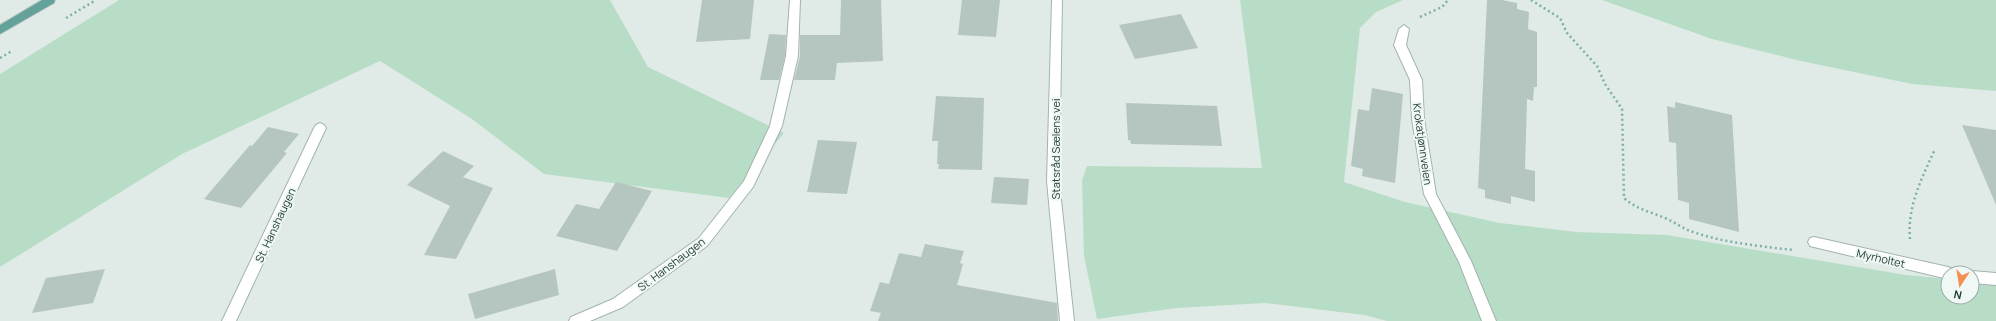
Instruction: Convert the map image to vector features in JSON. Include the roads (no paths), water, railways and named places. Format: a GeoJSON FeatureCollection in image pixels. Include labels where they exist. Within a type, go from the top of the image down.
{"type":"FeatureCollection","features":[{"type":"Feature","properties":{"kind":"main road"},"geometry":{"type":"LineString","coordinates":[[0,30],[50,0]]}},
{"type":"Feature","properties":{"kind":"street","name":"St. Hanshaugen"},"geometry":{"type":"LineString","coordinates":[[576,321],[618,303],[703,242],[749,184],[776,126],[792,56],[795,0]]}},
{"type":"Feature","properties":{"kind":"street","name":"Statsråd Sælens vei"},"geometry":{"type":"LineString","coordinates":[[1057,0],[1053,182],[1068,321]]}},
{"type":"Feature","properties":{"kind":"street","name":"Krokatjønnveien"},"geometry":{"type":"LineString","coordinates":[[1404,29],[1400,45],[1416,80],[1418,120],[1430,194],[1465,260],[1489,321]]}},
{"type":"Feature","properties":{"kind":"street","name":"St. Hanshaugen"},"geometry":{"type":"LineString","coordinates":[[229,321],[320,128]]}},
{"type":"Feature","properties":{"kind":"street","name":"Myrholtet"},"geometry":{"type":"LineString","coordinates":[[1814,242],[1940,271]]}},
{"type":"Feature","properties":{"kind":"street"},"geometry":{"type":"LineString","coordinates":[[1980,278],[1996,279]]}}]}
